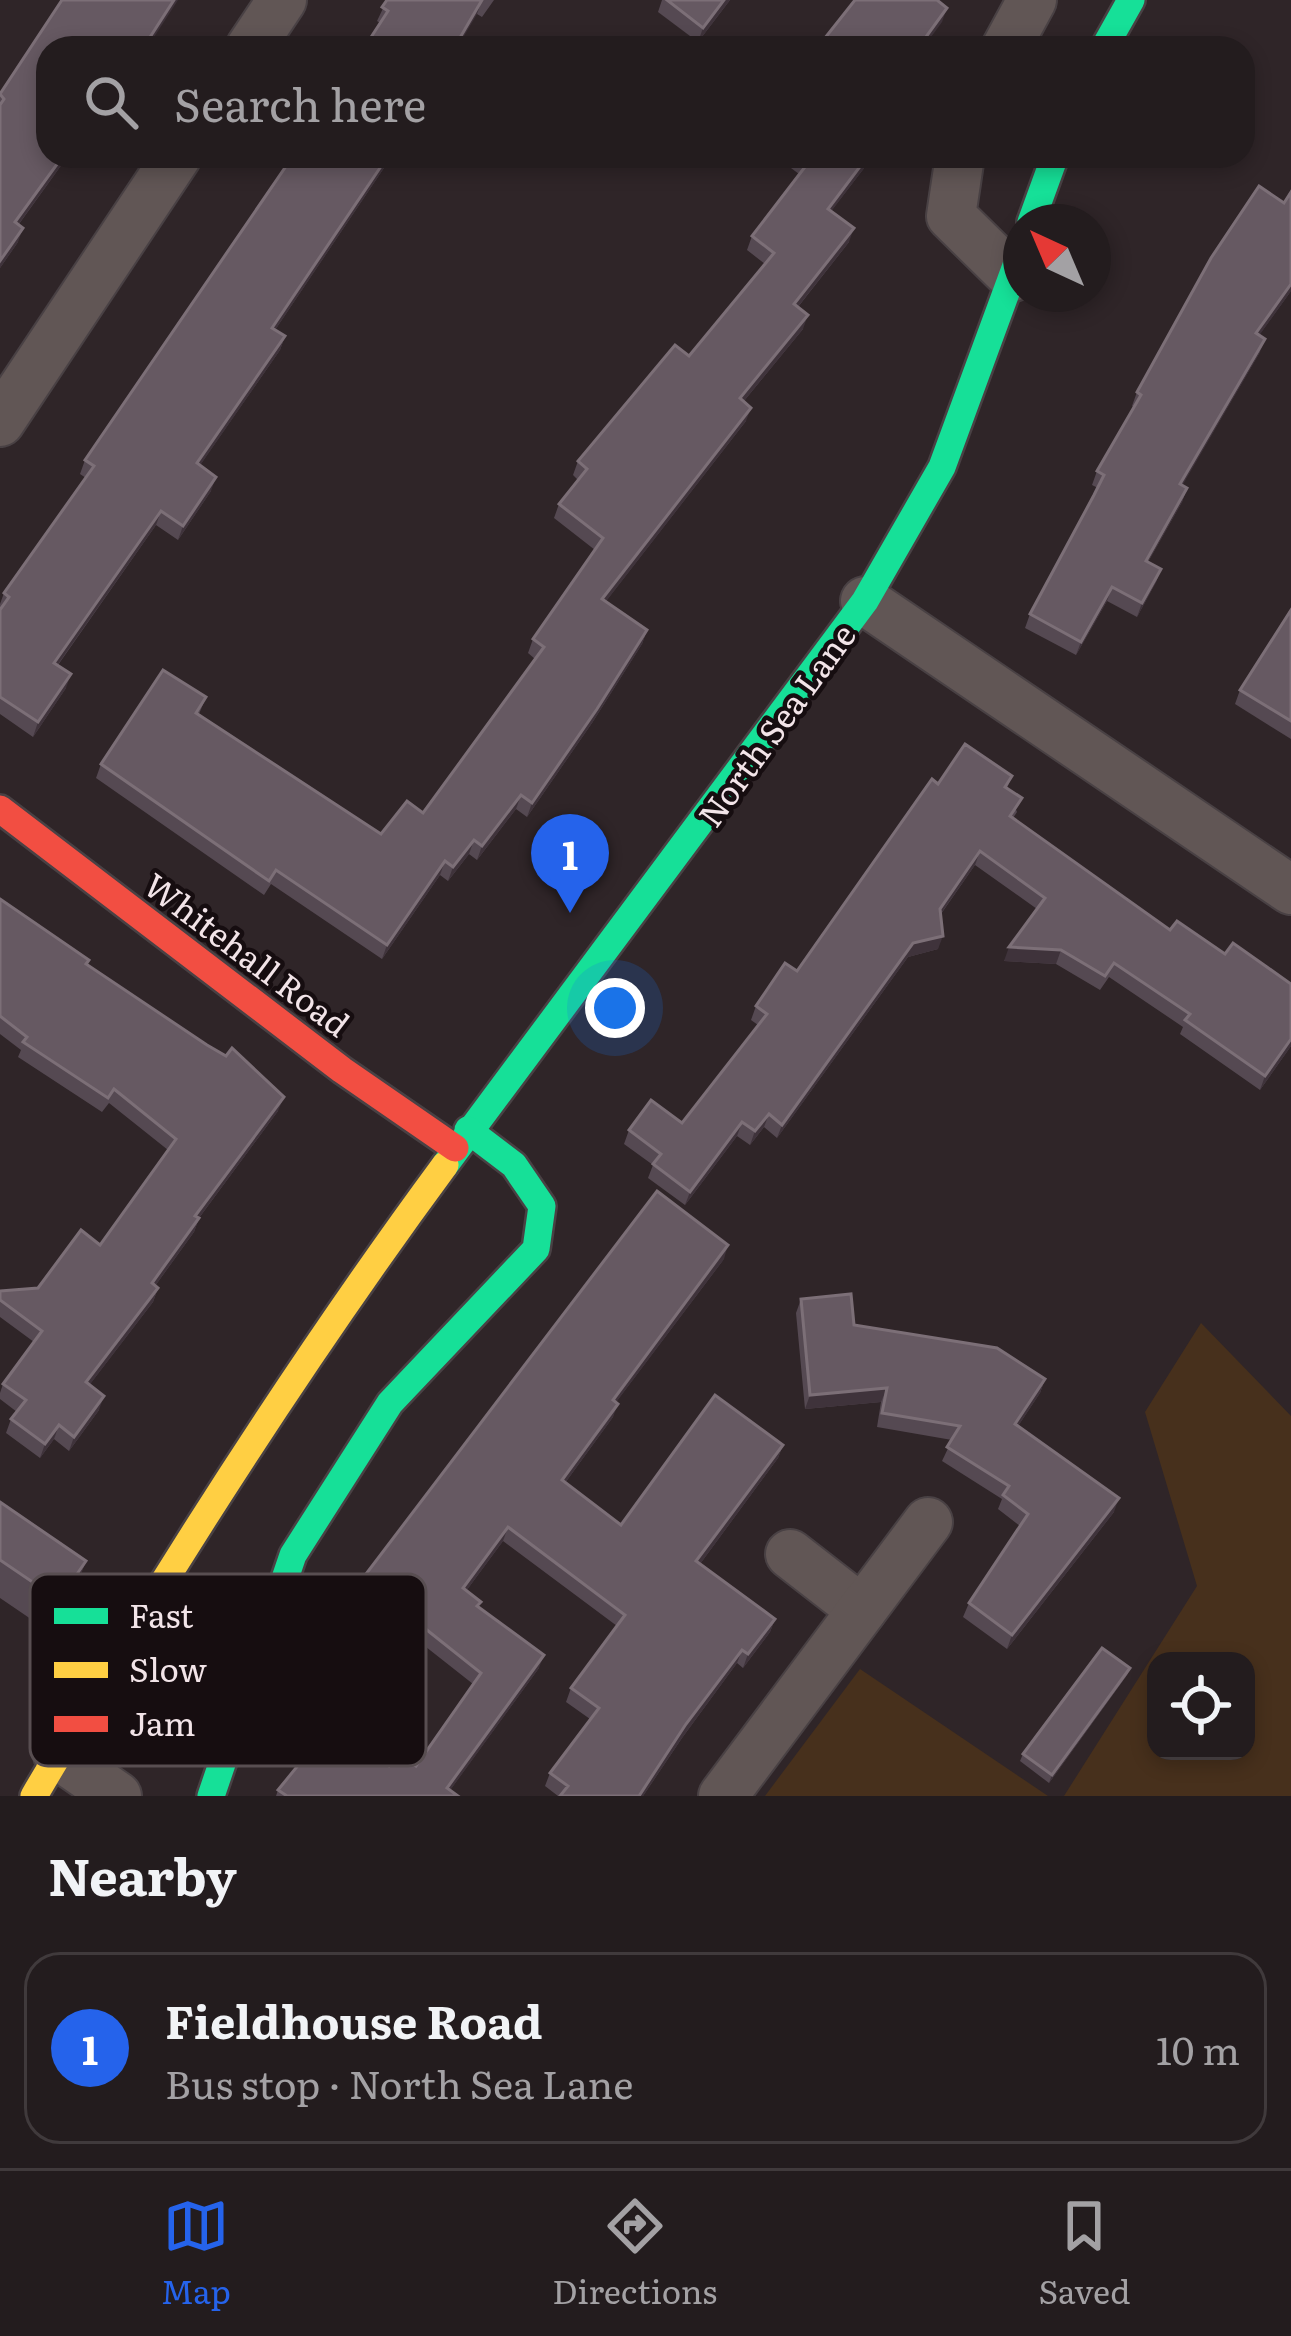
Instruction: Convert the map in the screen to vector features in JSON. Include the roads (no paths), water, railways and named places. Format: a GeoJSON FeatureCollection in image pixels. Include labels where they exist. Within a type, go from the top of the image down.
{"type":"FeatureCollection","features":[{"type":"Feature","properties":{"kind":"street"},"geometry":{"type":"LineString","coordinates":[[258,36],[282,0]]}},
{"type":"Feature","properties":{"kind":"street"},"geometry":{"type":"LineString","coordinates":[[1012,36],[1031,0]]}},
{"type":"Feature","properties":{"kind":"street"},"geometry":{"type":"LineString","coordinates":[[1111,36],[1131,0]]}},
{"type":"Feature","properties":{"kind":"street"},"geometry":{"type":"LineString","coordinates":[[0,422],[169,168]]}},
{"type":"Feature","properties":{"kind":"street","name":"North Sea Lane"},"geometry":{"type":"LineString","coordinates":[[958,168],[951,216],[1003,255]]}},
{"type":"Feature","properties":{"kind":"street"},"geometry":{"type":"LineString","coordinates":[[1038,204],[1051,168]]}},
{"type":"Feature","properties":{"kind":"street","name":"North Sea Lane"},"geometry":{"type":"LineString","coordinates":[[167,1574],[462,1139],[865,601],[942,467],[1003,303]]}},
{"type":"Feature","properties":{"kind":"street"},"geometry":{"type":"LineString","coordinates":[[865,601],[1291,890]]}},
{"type":"Feature","properties":{"kind":"street","name":"Whitehall Road"},"geometry":{"type":"LineString","coordinates":[[0,809],[342,1070],[462,1139]]}},
{"type":"Feature","properties":{"kind":"street"},"geometry":{"type":"LineString","coordinates":[[286,1574],[292,1555],[390,1403],[536,1249],[542,1206],[514,1166],[462,1139]]}},
{"type":"Feature","properties":{"kind":"street"},"geometry":{"type":"LineString","coordinates":[[723,1796],[928,1522]]}},
{"type":"Feature","properties":{"kind":"street"},"geometry":{"type":"LineString","coordinates":[[790,1554],[862,1610]]}},
{"type":"Feature","properties":{"kind":"street","name":"North Sea Lane"},"geometry":{"type":"LineString","coordinates":[[34,1796],[52,1766]]}},
{"type":"Feature","properties":{"kind":"street"},"geometry":{"type":"LineString","coordinates":[[74,1766],[117,1796]]}},
{"type":"Feature","properties":{"kind":"street"},"geometry":{"type":"LineString","coordinates":[[211,1796],[221,1766]]}},
{"type":"Feature","properties":{"kind":"place","name":"Fieldhouse Road"},"geometry":{"type":"Point","coordinates":[570,913]}}]}
